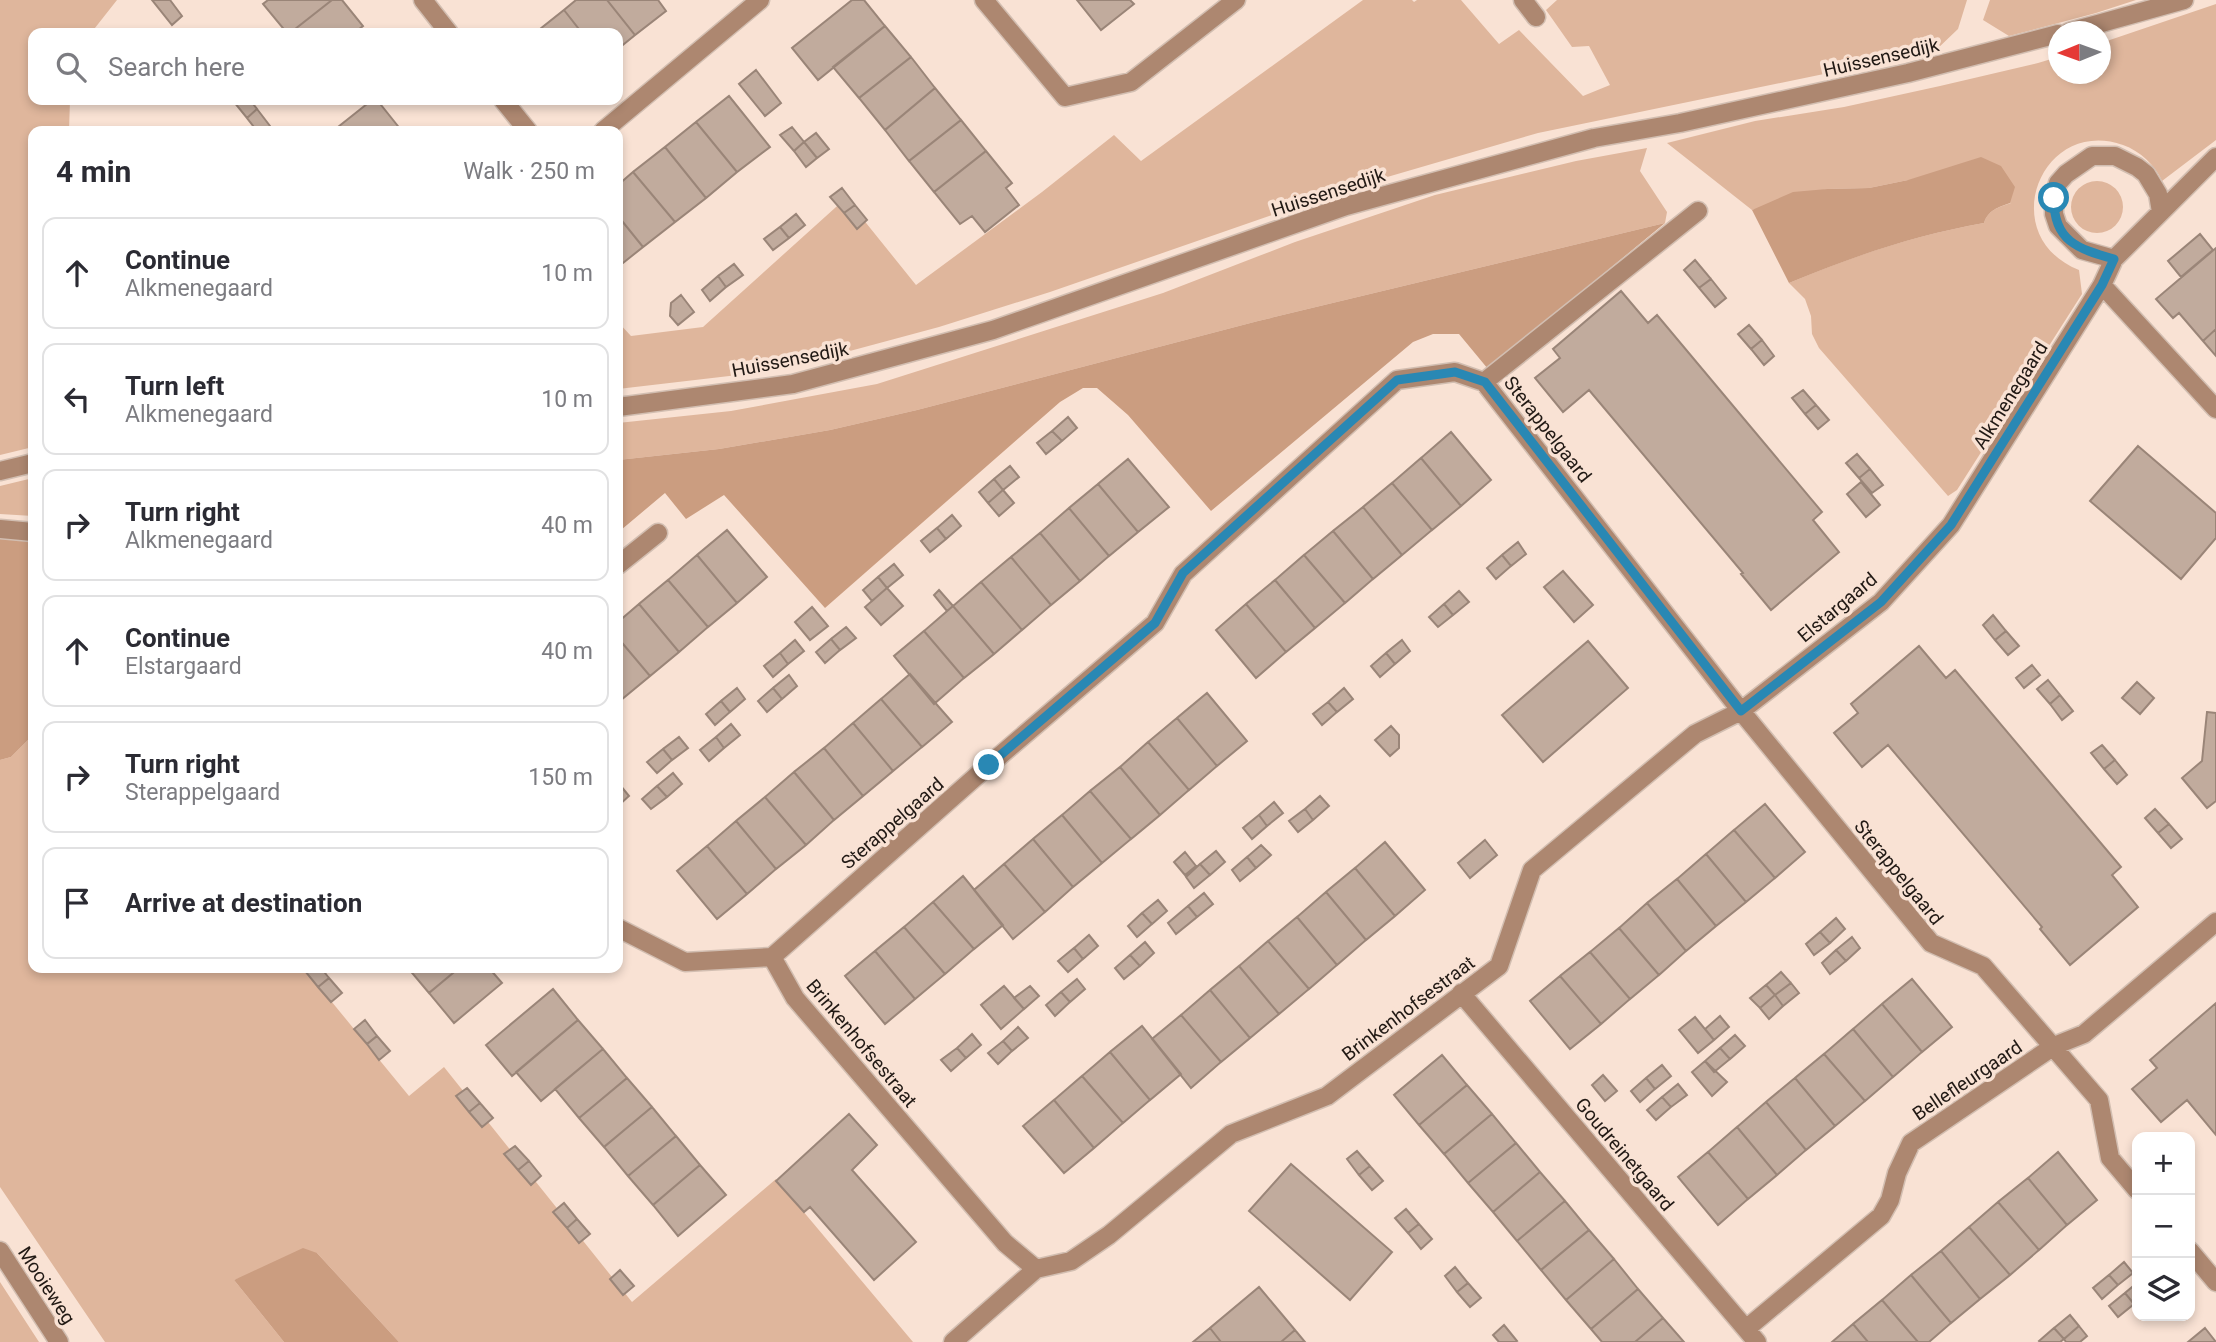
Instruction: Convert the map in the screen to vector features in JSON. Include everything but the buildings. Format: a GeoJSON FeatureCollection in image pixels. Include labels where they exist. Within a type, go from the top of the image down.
{"type":"FeatureCollection","features":[{"type":"Feature","properties":{"kind":"street"},"geometry":{"type":"LineString","coordinates":[[423,0],[446,28]]}},
{"type":"Feature","properties":{"kind":"street"},"geometry":{"type":"LineString","coordinates":[[609,126],[760,0]]}},
{"type":"Feature","properties":{"kind":"street"},"geometry":{"type":"LineString","coordinates":[[984,0],[1065,97],[1131,82],[1236,0]]}},
{"type":"Feature","properties":{"kind":"street"},"geometry":{"type":"LineString","coordinates":[[1523,0],[1536,17]]}},
{"type":"Feature","properties":{"kind":"street"},"geometry":{"type":"LineString","coordinates":[[2109,21],[2184,0]]}},
{"type":"Feature","properties":{"kind":"street","name":"Huissensedijk"},"geometry":{"type":"LineString","coordinates":[[623,406],[793,384],[993,330],[1346,206],[1594,138],[1680,123],[1908,73],[2048,37]]}},
{"type":"Feature","properties":{"kind":"street"},"geometry":{"type":"LineString","coordinates":[[507,105],[524,126]]}},
{"type":"Feature","properties":{"kind":"street"},"geometry":{"type":"LineString","coordinates":[[2114,259],[2075,246],[2058,226],[2054,215],[2054,198],[2058,183],[2066,174],[2092,156],[2115,156],[2146,174],[2158,194],[2161,212]]}},
{"type":"Feature","properties":{"kind":"street","name":"Alkmenegaard"},"geometry":{"type":"LineString","coordinates":[[1951,525],[2102,285],[2114,259],[2216,157]]}},
{"type":"Feature","properties":{"kind":"street"},"geometry":{"type":"LineString","coordinates":[[1485,382],[1698,211]]}},
{"type":"Feature","properties":{"kind":"street"},"geometry":{"type":"LineString","coordinates":[[2102,285],[2216,409]]}},
{"type":"Feature","properties":{"kind":"street","name":"Sterappelgaard"},"geometry":{"type":"LineString","coordinates":[[772,957],[1155,623],[1183,573],[1397,380],[1455,372],[1485,382],[1741,711],[1931,943],[1983,966],[2054,1046],[2099,1100],[2110,1158],[2132,1184]]}},
{"type":"Feature","properties":{"kind":"street"},"geometry":{"type":"LineString","coordinates":[[0,471],[28,464]]}},
{"type":"Feature","properties":{"kind":"street","name":"Elstargaard"},"geometry":{"type":"LineString","coordinates":[[1741,711],[1881,602],[1951,525]]}},
{"type":"Feature","properties":{"kind":"street"},"geometry":{"type":"LineString","coordinates":[[0,529],[28,532]]}},
{"type":"Feature","properties":{"kind":"street"},"geometry":{"type":"LineString","coordinates":[[623,561],[658,533]]}},
{"type":"Feature","properties":{"kind":"street","name":"Brinkenhofsestraat"},"geometry":{"type":"LineString","coordinates":[[953,1342],[1036,1269],[1071,1261],[1109,1235],[1231,1133],[1327,1096],[1499,966],[1532,870],[1695,734],[1741,711]]}},
{"type":"Feature","properties":{"kind":"street","name":"Bellefleurgaard"},"geometry":{"type":"LineString","coordinates":[[1752,1336],[1881,1216],[1890,1200],[1897,1172],[1911,1143],[2054,1046],[2084,1034],[2216,922]]}},
{"type":"Feature","properties":{"kind":"street"},"geometry":{"type":"LineString","coordinates":[[623,931],[685,962],[772,957]]}},
{"type":"Feature","properties":{"kind":"street","name":"Brinkenhofsestraat"},"geometry":{"type":"LineString","coordinates":[[772,957],[795,998],[1005,1243],[1036,1269]]}},
{"type":"Feature","properties":{"kind":"street","name":"Goudreinetgaard"},"geometry":{"type":"LineString","coordinates":[[1461,993],[1752,1336]]}},
{"type":"Feature","properties":{"kind":"street","name":"Mooieweg"},"geometry":{"type":"LineString","coordinates":[[0,1251],[59,1342]]}},
{"type":"Feature","properties":{"kind":"street"},"geometry":{"type":"LineString","coordinates":[[2195,1257],[2216,1282]]}},
{"type":"Feature","properties":{"kind":"shaded area"},"geometry":{"type":"Polygon","coordinates":[[[0,0],[117,0],[95,28],[28,28],[28,105],[70,105],[69,126],[28,126],[28,448],[0,455],[0,0]]]}},
{"type":"Feature","properties":{"kind":"shaded area"},"geometry":{"type":"Polygon","coordinates":[[[1363,0],[1461,0],[1499,44],[1519,30],[1583,96],[1610,85],[1589,46],[1572,47],[1546,10],[1557,0],[1967,0],[1958,29],[1935,51],[1538,133],[1353,187],[1050,292],[939,327],[835,355],[755,373],[623,388],[623,327],[631,336],[703,327],[846,198],[916,285],[1114,135],[1141,161],[1363,0]]]}},
{"type":"Feature","properties":{"kind":"shaded area"},"geometry":{"type":"Polygon","coordinates":[[[1990,0],[2136,0],[2066,21],[2048,21],[2048,26],[2009,36],[1983,20],[1990,0]]]}},
{"type":"Feature","properties":{"kind":"shaded area"},"geometry":{"type":"Polygon","coordinates":[[[2216,4],[2216,140],[2162,181],[2151,164],[2123,145],[2094,141],[2070,148],[2051,163],[2038,184],[2034,208],[2038,232],[2053,254],[2079,270],[2082,294],[1957,490],[1948,496],[1819,348],[1812,334],[1811,316],[1805,299],[1789,283],[1885,247],[1984,223],[1991,212],[2011,203],[1908,180],[1869,188],[1827,189],[1752,210],[1667,143],[1755,121],[1844,107],[2048,60],[2048,84],[2111,84],[2111,40],[2216,4]]]}},
{"type":"Feature","properties":{"kind":"shaded area"},"geometry":{"type":"Polygon","coordinates":[[[1647,148],[1640,171],[1667,212],[1665,223],[1258,321],[830,430],[719,449],[623,459],[623,422],[731,411],[877,384],[1163,293],[1295,242],[1435,195],[1576,161],[1647,148]]]}},
{"type":"Feature","properties":{"kind":"shaded area"},"geometry":{"type":"Polygon","coordinates":[[[1981,157],[2001,166],[2015,187],[2010,203],[1991,212],[1984,223],[1885,247],[1789,283],[1752,210],[1793,192],[1869,188],[1908,180],[1981,157]]]}},
{"type":"Feature","properties":{"kind":"shaded area"},"geometry":{"type":"Polygon","coordinates":[[[2097,181],[2107,183],[2115,189],[2121,197],[2121,217],[2115,225],[2107,231],[2097,233],[2087,231],[2079,225],[2073,217],[2071,207],[2073,197],[2079,189],[2087,183],[2097,181]]]}},
{"type":"Feature","properties":{"kind":"shaded area"},"geometry":{"type":"Polygon","coordinates":[[[1665,223],[1488,369],[1459,334],[1433,334],[1413,342],[1211,511],[1128,415],[1097,388],[1083,388],[1060,402],[825,608],[724,495],[686,519],[665,493],[623,528],[623,459],[719,449],[830,430],[1258,321],[1665,223]]]}},
{"type":"Feature","properties":{"kind":"shaded area"},"geometry":{"type":"Polygon","coordinates":[[[28,479],[28,516],[0,514],[0,486],[28,479]]]}},
{"type":"Feature","properties":{"kind":"shaded area"},"geometry":{"type":"Polygon","coordinates":[[[0,535],[28,536],[28,740],[11,757],[0,760],[0,535]]]}},
{"type":"Feature","properties":{"kind":"shaded area"},"geometry":{"type":"Polygon","coordinates":[[[28,740],[28,973],[308,973],[409,1096],[444,1067],[632,1302],[776,1179],[913,1342],[399,1342],[317,1253],[234,1280],[284,1342],[105,1342],[0,1187],[0,760],[11,757],[28,740]]]}},
{"type":"Feature","properties":{"kind":"shaded area"},"geometry":{"type":"Polygon","coordinates":[[[303,1248],[317,1253],[399,1342],[284,1342],[234,1280],[303,1248]]]}},
{"type":"Feature","properties":{"kind":"shaded area"},"geometry":{"type":"Polygon","coordinates":[[[0,1282],[39,1342],[0,1342],[0,1282]]]}},
{"type":"Feature","properties":{"kind":"route"},"geometry":{"type":"LineString","coordinates":[[989,765],[1155,623],[1183,573],[1397,380],[1455,372],[1485,382],[1741,711],[1881,602],[1951,525],[2102,285],[2114,259],[2075,246],[2058,226],[2054,215],[2054,198]]}}]}
